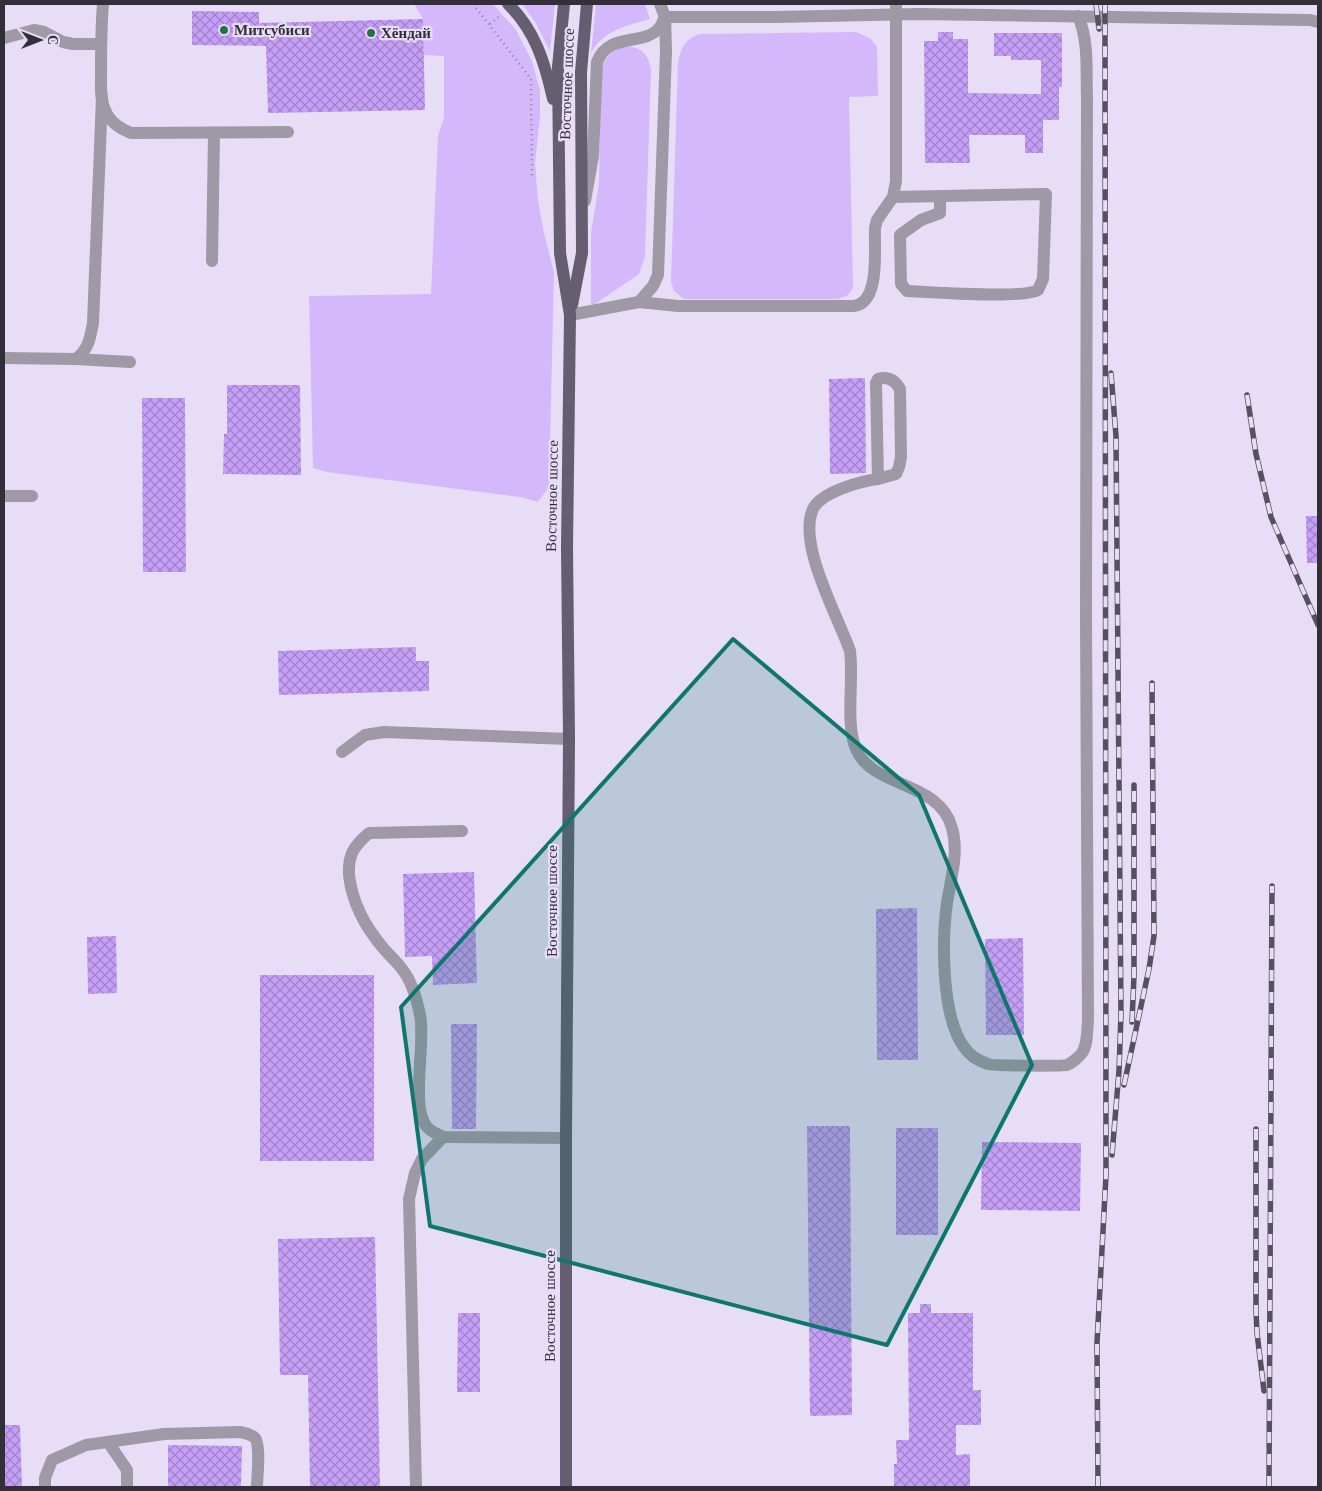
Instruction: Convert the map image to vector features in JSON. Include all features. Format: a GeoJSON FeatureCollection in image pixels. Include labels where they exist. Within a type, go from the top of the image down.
{"type":"FeatureCollection","features":[{"type":"Feature","properties":{"kind":"main road"},"geometry":{"type":"LineString","coordinates":[[508,4],[516,11],[538,46],[558,126]]}},
{"type":"Feature","properties":{"kind":"main road"},"geometry":{"type":"LineString","coordinates":[[558,126],[558,67],[564,4]]}},
{"type":"Feature","properties":{"kind":"main road","name":"Восточное шоссе"},"geometry":{"type":"LineString","coordinates":[[570,315],[582,253],[581,72],[587,4]]}},
{"type":"Feature","properties":{"kind":"main road","name":"Восточное шоссе"},"geometry":{"type":"LineString","coordinates":[[558,126],[560,253],[570,315],[567,548],[569,739],[566,1487]]}},
{"type":"Feature","properties":{"kind":"lane"},"geometry":{"type":"LineString","coordinates":[[76,359],[88,347],[93,323],[102,97],[102,4]]}},
{"type":"Feature","properties":{"kind":"lane"},"geometry":{"type":"LineString","coordinates":[[581,227],[593,156],[597,62],[601,53],[612,45],[654,33],[660,28],[661,8]]}},
{"type":"Feature","properties":{"kind":"lane"},"geometry":{"type":"LineString","coordinates":[[661,8],[775,17],[872,9],[1064,10],[1078,16],[1310,20],[1318,22]]}},
{"type":"Feature","properties":{"kind":"lane"},"geometry":{"type":"LineString","coordinates":[[638,302],[653,286],[658,275],[666,51],[661,8]]}},
{"type":"Feature","properties":{"kind":"lane"},"geometry":{"type":"LineString","coordinates":[[570,315],[638,302],[678,306],[860,305],[866,301],[871,292],[874,278],[875,228],[877,220],[893,197],[896,181],[896,9]]}},
{"type":"Feature","properties":{"kind":"lane"},"geometry":{"type":"LineString","coordinates":[[878,479],[876,383],[878,379],[883,378],[897,383],[900,389],[901,457],[896,474],[878,479],[856,483],[838,490],[825,497],[814,507],[811,519],[812,555],[850,651],[852,664],[852,738],[863,762],[878,772],[921,792],[937,803],[952,827],[955,846],[947,904],[945,940],[947,995],[951,1017],[964,1047],[975,1058],[990,1065],[1066,1065],[1083,1052],[1087,1039],[1088,1020],[1086,625],[1087,97],[1086,44],[1083,28],[1078,16]]}},
{"type":"Feature","properties":{"kind":"lane"},"geometry":{"type":"LineString","coordinates":[[4,38],[34,30],[44,32],[63,42],[101,44]]}},
{"type":"Feature","properties":{"kind":"lane"},"geometry":{"type":"LineString","coordinates":[[102,97],[105,110],[112,121],[119,128],[131,133],[288,132]]}},
{"type":"Feature","properties":{"kind":"lane"},"geometry":{"type":"LineString","coordinates":[[212,261],[214,133]]}},
{"type":"Feature","properties":{"kind":"lane"},"geometry":{"type":"LineString","coordinates":[[893,197],[940,196],[1046,194],[1043,279],[1038,290],[1029,294],[1007,294],[907,291],[903,289],[901,284],[900,236],[921,220],[940,213],[940,196]]}},
{"type":"Feature","properties":{"kind":"lane"},"geometry":{"type":"LineString","coordinates":[[4,358],[130,362]]}},
{"type":"Feature","properties":{"kind":"lane"},"geometry":{"type":"LineString","coordinates":[[4,496],[32,496]]}},
{"type":"Feature","properties":{"kind":"lane"},"geometry":{"type":"LineString","coordinates":[[342,752],[365,735],[384,732],[569,739]]}},
{"type":"Feature","properties":{"kind":"lane"},"geometry":{"type":"LineString","coordinates":[[462,832],[369,832],[350,855],[349,875],[355,902],[365,924],[384,950],[403,970],[413,992],[420,1016],[419,1100],[421,1115],[426,1127],[443,1137],[566,1138]]}},
{"type":"Feature","properties":{"kind":"lane"},"geometry":{"type":"LineString","coordinates":[[416,1487],[409,1199],[414,1173],[422,1159],[443,1137]]}},
{"type":"Feature","properties":{"kind":"lane"},"geometry":{"type":"LineString","coordinates":[[45,1487],[45,1478],[52,1460],[86,1445],[164,1434],[249,1434],[255,1438],[258,1445],[257,1487]]}},
{"type":"Feature","properties":{"kind":"lane"},"geometry":{"type":"LineString","coordinates":[[108,1442],[127,1470],[127,1487]]}},
{"type":"Feature","properties":{"kind":"path"},"geometry":{"type":"LineString","coordinates":[[473,4],[531,79],[532,176]]}},
{"type":"Feature","properties":{"kind":"highlighted area"},"geometry":{"type":"Polygon","coordinates":[[[733,639],[919,795],[1032,1065],[887,1345],[430,1226],[401,1007],[733,639]]]}},
{"type":"Feature","properties":{"kind":"shaded area"},"geometry":{"type":"Polygon","coordinates":[[[414,4],[493,4],[516,30],[532,61],[540,91],[540,117],[535,163],[538,201],[554,272],[549,487],[538,502],[520,497],[327,472],[313,468],[309,296],[431,294],[438,136],[444,118],[444,56],[424,55],[423,19],[414,4]]]}},
{"type":"Feature","properties":{"kind":"shaded area"},"geometry":{"type":"Polygon","coordinates":[[[522,4],[555,4],[550,51],[535,22],[522,4]]]}},
{"type":"Feature","properties":{"kind":"shaded area"},"geometry":{"type":"Polygon","coordinates":[[[596,4],[645,4],[650,19],[609,34],[596,45],[591,53],[596,4]]]}},
{"type":"Feature","properties":{"kind":"shaded area"},"geometry":{"type":"Polygon","coordinates":[[[856,32],[871,39],[877,47],[878,96],[849,97],[853,288],[847,296],[837,299],[684,299],[674,291],[671,282],[678,63],[684,44],[700,34],[856,32]]]}},
{"type":"Feature","properties":{"kind":"shaded area"},"geometry":{"type":"Polygon","coordinates":[[[626,46],[641,50],[648,60],[651,70],[645,256],[639,274],[595,304],[591,304],[591,233],[599,183],[601,71],[609,55],[626,46]]]}},
{"type":"Feature","properties":{"kind":"building"},"geometry":{"type":"Polygon","coordinates":[[[192,11],[259,12],[259,23],[423,19],[425,110],[268,113],[266,46],[192,45],[192,11]]]}},
{"type":"Feature","properties":{"kind":"building"},"geometry":{"type":"Polygon","coordinates":[[[938,32],[953,32],[953,39],[968,39],[968,93],[1041,94],[1041,60],[1011,60],[1011,56],[994,56],[994,33],[1062,33],[1062,87],[1059,87],[1059,120],[1043,120],[1043,153],[1025,153],[1025,135],[969,135],[970,163],[925,163],[924,41],[938,41],[938,32]]]}},
{"type":"Feature","properties":{"kind":"building"},"geometry":{"type":"Polygon","coordinates":[[[865,378],[866,473],[830,474],[829,379],[865,378]]]}},
{"type":"Feature","properties":{"kind":"building"},"geometry":{"type":"Polygon","coordinates":[[[227,385],[300,385],[301,475],[223,474],[224,434],[227,434],[227,385]]]}},
{"type":"Feature","properties":{"kind":"building"},"geometry":{"type":"Polygon","coordinates":[[[142,398],[185,398],[186,572],[143,572],[142,398]]]}},
{"type":"Feature","properties":{"kind":"building"},"geometry":{"type":"Polygon","coordinates":[[[1306,516],[1318,516],[1318,563],[1307,563],[1306,516]]]}},
{"type":"Feature","properties":{"kind":"building"},"geometry":{"type":"Polygon","coordinates":[[[416,647],[416,661],[429,661],[429,691],[279,695],[278,651],[416,647]]]}},
{"type":"Feature","properties":{"kind":"building"},"geometry":{"type":"Polygon","coordinates":[[[474,872],[477,983],[433,985],[432,956],[405,957],[403,874],[474,872]]]}},
{"type":"Feature","properties":{"kind":"building"},"geometry":{"type":"Polygon","coordinates":[[[917,908],[918,1060],[877,1060],[876,909],[917,908]]]}},
{"type":"Feature","properties":{"kind":"building"},"geometry":{"type":"Polygon","coordinates":[[[116,936],[117,993],[88,994],[87,937],[116,936]]]}},
{"type":"Feature","properties":{"kind":"building"},"geometry":{"type":"Polygon","coordinates":[[[1023,938],[1024,1035],[986,1035],[985,939],[1023,938]]]}},
{"type":"Feature","properties":{"kind":"building"},"geometry":{"type":"Polygon","coordinates":[[[260,975],[374,975],[374,1161],[260,1161],[260,975]]]}},
{"type":"Feature","properties":{"kind":"building"},"geometry":{"type":"Polygon","coordinates":[[[451,1024],[477,1024],[476,1129],[452,1129],[451,1024]]]}},
{"type":"Feature","properties":{"kind":"building"},"geometry":{"type":"Polygon","coordinates":[[[807,1126],[850,1126],[852,1415],[810,1416],[807,1126]]]}},
{"type":"Feature","properties":{"kind":"building"},"geometry":{"type":"Polygon","coordinates":[[[896,1128],[938,1128],[938,1235],[896,1235],[896,1128]]]}},
{"type":"Feature","properties":{"kind":"building"},"geometry":{"type":"Polygon","coordinates":[[[982,1142],[1081,1143],[1080,1211],[981,1210],[982,1142]]]}},
{"type":"Feature","properties":{"kind":"building"},"geometry":{"type":"Polygon","coordinates":[[[375,1237],[380,1487],[310,1487],[308,1375],[280,1375],[278,1239],[375,1237]]]}},
{"type":"Feature","properties":{"kind":"building"},"geometry":{"type":"Polygon","coordinates":[[[920,1304],[931,1304],[931,1313],[973,1313],[973,1390],[981,1390],[981,1425],[956,1425],[956,1455],[970,1454],[970,1487],[894,1487],[894,1464],[897,1464],[896,1440],[909,1440],[908,1313],[920,1313],[920,1304]]]}},
{"type":"Feature","properties":{"kind":"building"},"geometry":{"type":"Polygon","coordinates":[[[458,1313],[480,1313],[480,1392],[457,1392],[458,1313]]]}},
{"type":"Feature","properties":{"kind":"building"},"geometry":{"type":"Polygon","coordinates":[[[4,1425],[20,1425],[22,1487],[4,1487],[4,1425]]]}},
{"type":"Feature","properties":{"kind":"building"},"geometry":{"type":"Polygon","coordinates":[[[168,1445],[242,1446],[241,1487],[168,1487],[168,1445]]]}},
{"type":"Feature","properties":{"kind":"railway"},"geometry":{"type":"LineString","coordinates":[[1096,4],[1099,29]]}},
{"type":"Feature","properties":{"kind":"railway"},"geometry":{"type":"LineString","coordinates":[[1098,1487],[1097,1343],[1106,1175],[1105,4]]}},
{"type":"Feature","properties":{"kind":"railway"},"geometry":{"type":"LineString","coordinates":[[1111,373],[1116,436],[1121,1014],[1119,1071],[1112,1155]]}},
{"type":"Feature","properties":{"kind":"railway"},"geometry":{"type":"LineString","coordinates":[[1247,395],[1256,454],[1271,517],[1318,625]]}},
{"type":"Feature","properties":{"kind":"railway"},"geometry":{"type":"LineString","coordinates":[[1124,1085],[1149,969],[1154,936],[1152,683]]}},
{"type":"Feature","properties":{"kind":"railway"},"geometry":{"type":"LineString","coordinates":[[1132,1022],[1134,976],[1134,785]]}},
{"type":"Feature","properties":{"kind":"railway"},"geometry":{"type":"LineString","coordinates":[[1269,1487],[1272,886]]}},
{"type":"Feature","properties":{"kind":"railway"},"geometry":{"type":"LineString","coordinates":[[1256,1129],[1256,1311],[1264,1391]]}},
{"type":"Feature","properties":{"kind":"place","name":"Митсубиси"},"geometry":{"type":"Point","coordinates":[224,30]}},
{"type":"Feature","properties":{"kind":"place","name":"Хёндай"},"geometry":{"type":"Point","coordinates":[371,33]}}]}
